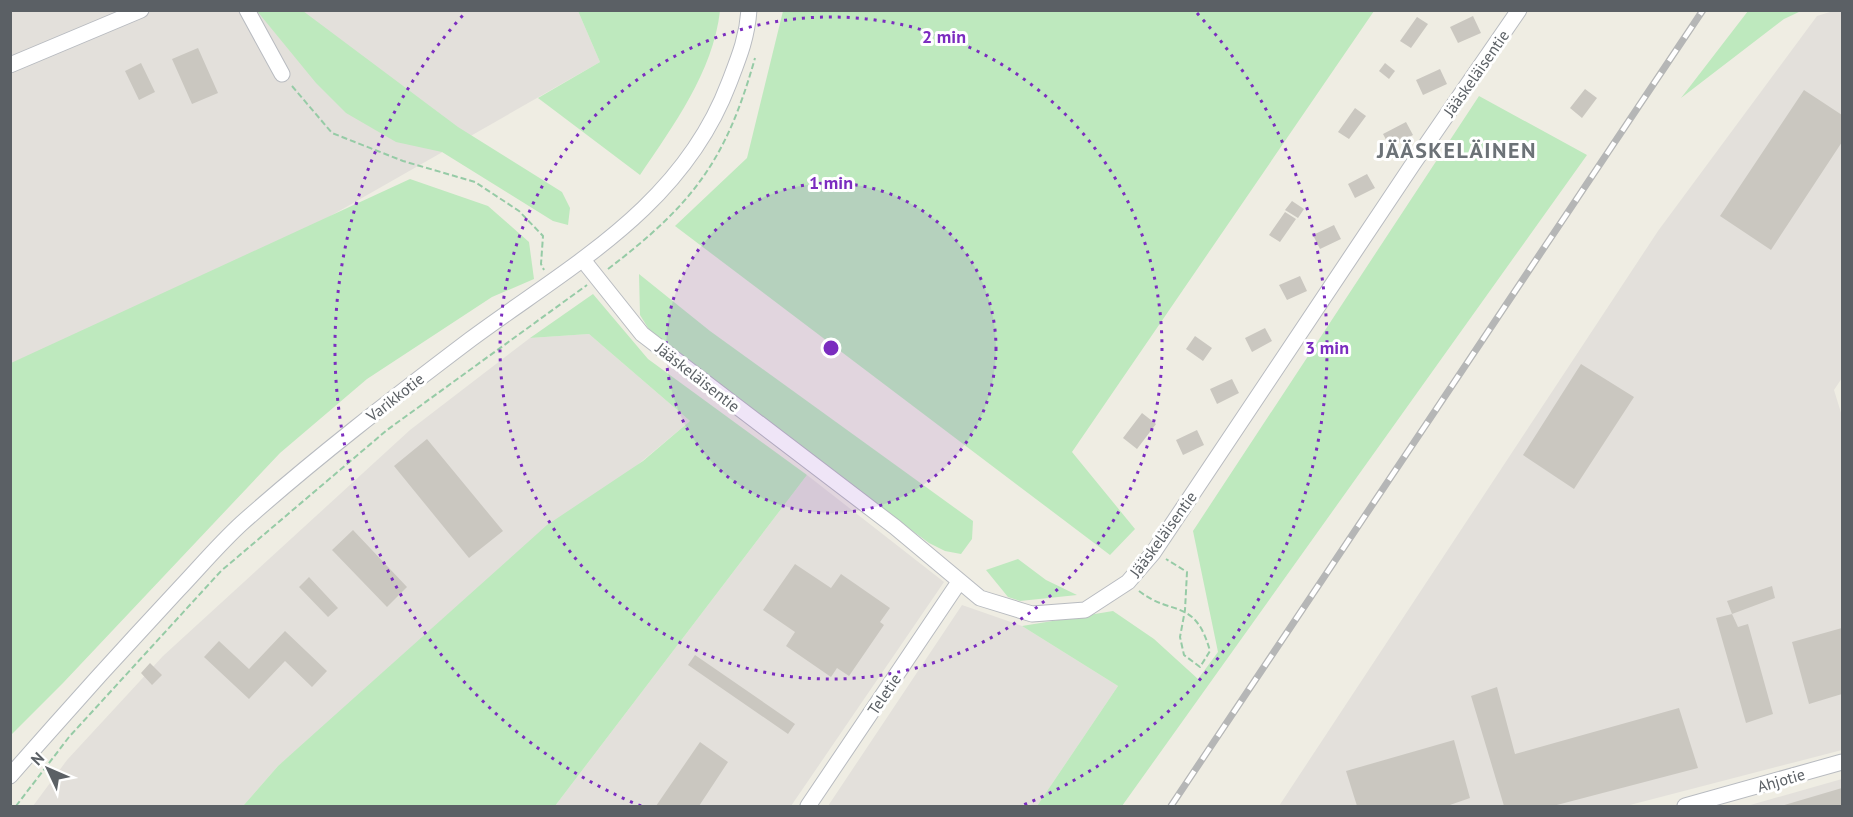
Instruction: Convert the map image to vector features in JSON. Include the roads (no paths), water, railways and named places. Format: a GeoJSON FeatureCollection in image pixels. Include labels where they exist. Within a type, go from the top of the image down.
{"type":"FeatureCollection","features":[{"type":"Feature","properties":{"kind":"street"},"geometry":{"type":"LineString","coordinates":[[10,65],[141,10]]}},
{"type":"Feature","properties":{"kind":"street"},"geometry":{"type":"LineString","coordinates":[[247,10],[282,74]]}},
{"type":"Feature","properties":{"kind":"street","name":"Varikkotie"},"geometry":{"type":"LineString","coordinates":[[10,776],[110,663],[240,525],[372,414],[583,260],[638,216],[692,157],[724,98],[747,38],[749,10]]}},
{"type":"Feature","properties":{"kind":"street","name":"Jääskeläisentie"},"geometry":{"type":"LineString","coordinates":[[583,260],[642,334],[895,527],[980,598],[1032,614],[1085,610],[1128,582],[1153,553],[1413,164],[1519,10]]}},
{"type":"Feature","properties":{"kind":"street","name":"Teletie"},"geometry":{"type":"LineString","coordinates":[[808,807],[959,582]]}},
{"type":"Feature","properties":{"kind":"street","name":"Ahjotie"},"geometry":{"type":"LineString","coordinates":[[1685,807],[1842,762]]}},
{"type":"Feature","properties":{"kind":"railway"},"geometry":{"type":"LineString","coordinates":[[1171,806],[1703,10]]}},
{"type":"Feature","properties":{"kind":"district","name":"JÄÄSKELÄINEN"},"geometry":{"type":"Point","coordinates":[1457,150]}}]}
